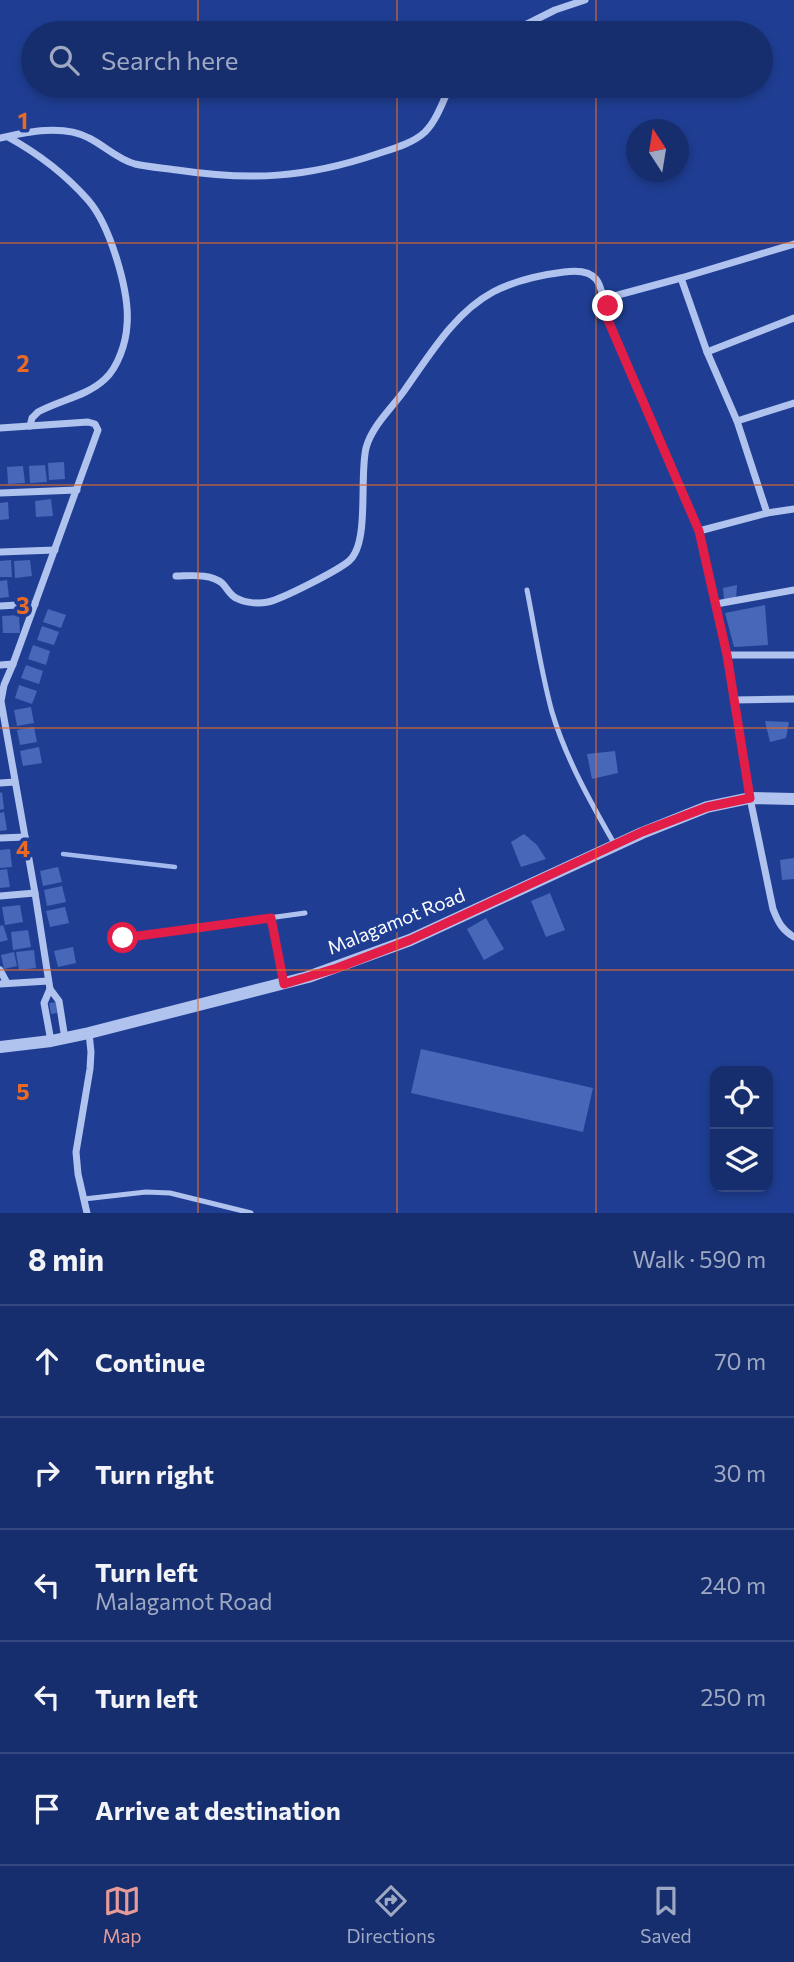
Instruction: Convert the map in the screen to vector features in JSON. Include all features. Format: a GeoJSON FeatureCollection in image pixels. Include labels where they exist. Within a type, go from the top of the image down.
{"type":"FeatureCollection","features":[{"type":"Feature","properties":{"kind":"street"},"geometry":{"type":"LineString","coordinates":[[533,21],[584,0]]}},
{"type":"Feature","properties":{"kind":"street"},"geometry":{"type":"LineString","coordinates":[[4,137],[68,131],[90,138],[119,158],[135,164],[229,177],[274,177],[352,162],[412,141],[432,124],[444,98]]}},
{"type":"Feature","properties":{"kind":"street"},"geometry":{"type":"LineString","coordinates":[[4,137],[43,160],[88,200],[101,218],[121,276],[128,324],[119,359],[107,377],[94,388],[38,412],[32,418],[30,426]]}},
{"type":"Feature","properties":{"kind":"street"},"geometry":{"type":"LineString","coordinates":[[605,313],[618,295],[794,244]]}},
{"type":"Feature","properties":{"kind":"street"},"geometry":{"type":"LineString","coordinates":[[176,576],[205,576],[216,579],[236,598],[246,602],[266,603],[336,570],[349,561],[357,551],[361,539],[362,471],[372,432],[429,355],[473,306],[493,292],[546,274],[584,271],[593,276],[602,287],[605,313],[699,531],[727,655],[750,798],[773,909],[779,923],[794,937]]}},
{"type":"Feature","properties":{"kind":"street"},"geometry":{"type":"LineString","coordinates":[[681,278],[707,352],[737,421],[767,513]]}},
{"type":"Feature","properties":{"kind":"street"},"geometry":{"type":"LineString","coordinates":[[707,352],[794,318]]}},
{"type":"Feature","properties":{"kind":"street"},"geometry":{"type":"LineString","coordinates":[[737,421],[794,403]]}},
{"type":"Feature","properties":{"kind":"street"},"geometry":{"type":"LineString","coordinates":[[0,428],[88,422],[97,426],[98,433],[4,685],[1,701],[49,985],[59,1001],[65,1038]]}},
{"type":"Feature","properties":{"kind":"street"},"geometry":{"type":"LineString","coordinates":[[0,493],[77,490]]}},
{"type":"Feature","properties":{"kind":"street"},"geometry":{"type":"LineString","coordinates":[[699,531],[767,513],[794,509]]}},
{"type":"Feature","properties":{"kind":"street"},"geometry":{"type":"LineString","coordinates":[[0,552],[55,550]]}},
{"type":"Feature","properties":{"kind":"street"},"geometry":{"type":"LineString","coordinates":[[716,604],[794,590]]}},
{"type":"Feature","properties":{"kind":"street"},"geometry":{"type":"LineString","coordinates":[[0,606],[35,604]]}},
{"type":"Feature","properties":{"kind":"street"},"geometry":{"type":"LineString","coordinates":[[727,655],[794,655]]}},
{"type":"Feature","properties":{"kind":"street"},"geometry":{"type":"LineString","coordinates":[[0,665],[13,664]]}},
{"type":"Feature","properties":{"kind":"street"},"geometry":{"type":"LineString","coordinates":[[734,700],[794,699]]}},
{"type":"Feature","properties":{"kind":"street"},"geometry":{"type":"LineString","coordinates":[[0,783],[15,782]]}},
{"type":"Feature","properties":{"kind":"street","name":"Malagamot Road"},"geometry":{"type":"LineString","coordinates":[[0,1047],[89,1033],[337,968],[410,940],[615,845],[707,807],[750,798],[794,799]]}},
{"type":"Feature","properties":{"kind":"street"},"geometry":{"type":"LineString","coordinates":[[0,838],[25,836]]}},
{"type":"Feature","properties":{"kind":"street"},"geometry":{"type":"LineString","coordinates":[[0,896],[35,893]]}},
{"type":"Feature","properties":{"kind":"street"},"geometry":{"type":"LineString","coordinates":[[0,970],[4,984],[49,985]]}},
{"type":"Feature","properties":{"kind":"street"},"geometry":{"type":"LineString","coordinates":[[49,985],[44,1003],[51,1041]]}},
{"type":"Feature","properties":{"kind":"street"},"geometry":{"type":"LineString","coordinates":[[87,1213],[76,1152],[90,1069],[89,1033]]}},
{"type":"Feature","properties":{"kind":"lane"},"geometry":{"type":"LineString","coordinates":[[527,590],[552,713],[587,794],[615,845]]}},
{"type":"Feature","properties":{"kind":"lane"},"geometry":{"type":"LineString","coordinates":[[123,938],[305,914]]}},
{"type":"Feature","properties":{"kind":"lane"},"geometry":{"type":"LineString","coordinates":[[271,918],[284,984]]}},
{"type":"Feature","properties":{"kind":"lane"},"geometry":{"type":"LineString","coordinates":[[84,1199],[146,1192],[170,1193],[251,1213]]}},
{"type":"Feature","properties":{"kind":"building"},"geometry":{"type":"Polygon","coordinates":[[[64,462],[65,479],[49,480],[48,463],[64,462]]]}},
{"type":"Feature","properties":{"kind":"building"},"geometry":{"type":"Polygon","coordinates":[[[45,465],[47,482],[30,483],[29,466],[45,465]]]}},
{"type":"Feature","properties":{"kind":"building"},"geometry":{"type":"Polygon","coordinates":[[[23,466],[25,483],[8,484],[7,467],[23,466]]]}},
{"type":"Feature","properties":{"kind":"building"},"geometry":{"type":"Polygon","coordinates":[[[51,499],[53,516],[36,517],[35,501],[51,499]]]}},
{"type":"Feature","properties":{"kind":"building"},"geometry":{"type":"Polygon","coordinates":[[[8,502],[9,519],[0,520],[0,503],[8,502]]]}},
{"type":"Feature","properties":{"kind":"building"},"geometry":{"type":"Polygon","coordinates":[[[11,560],[12,577],[0,577],[0,561],[11,560]]]}},
{"type":"Feature","properties":{"kind":"building"},"geometry":{"type":"Polygon","coordinates":[[[30,560],[32,576],[15,578],[14,561],[30,560]]]}},
{"type":"Feature","properties":{"kind":"building"},"geometry":{"type":"Polygon","coordinates":[[[7,580],[9,597],[0,598],[0,581],[7,580]]]}},
{"type":"Feature","properties":{"kind":"building"},"geometry":{"type":"Polygon","coordinates":[[[737,585],[736,600],[724,600],[723,588],[737,585]]]}},
{"type":"Feature","properties":{"kind":"building"},"geometry":{"type":"Polygon","coordinates":[[[765,605],[768,645],[734,647],[725,613],[765,605]]]}},
{"type":"Feature","properties":{"kind":"building"},"geometry":{"type":"Polygon","coordinates":[[[48,609],[66,615],[61,628],[43,622],[48,609]]]}},
{"type":"Feature","properties":{"kind":"building"},"geometry":{"type":"Polygon","coordinates":[[[19,615],[20,633],[3,633],[2,616],[19,615]]]}},
{"type":"Feature","properties":{"kind":"building"},"geometry":{"type":"Polygon","coordinates":[[[42,626],[59,632],[54,645],[37,640],[42,626]]]}},
{"type":"Feature","properties":{"kind":"building"},"geometry":{"type":"Polygon","coordinates":[[[33,645],[50,651],[46,665],[28,659],[33,645]]]}},
{"type":"Feature","properties":{"kind":"building"},"geometry":{"type":"Polygon","coordinates":[[[26,665],[43,671],[39,684],[21,678],[26,665]]]}},
{"type":"Feature","properties":{"kind":"building"},"geometry":{"type":"Polygon","coordinates":[[[19,685],[37,691],[32,704],[15,698],[19,685]]]}},
{"type":"Feature","properties":{"kind":"building"},"geometry":{"type":"Polygon","coordinates":[[[31,707],[34,723],[17,726],[14,710],[31,707]]]}},
{"type":"Feature","properties":{"kind":"building"},"geometry":{"type":"Polygon","coordinates":[[[765,721],[789,722],[786,738],[770,742],[765,721]]]}},
{"type":"Feature","properties":{"kind":"building"},"geometry":{"type":"Polygon","coordinates":[[[34,727],[37,742],[20,745],[17,730],[34,727]]]}},
{"type":"Feature","properties":{"kind":"building"},"geometry":{"type":"Polygon","coordinates":[[[39,747],[42,763],[23,766],[20,751],[39,747]]]}},
{"type":"Feature","properties":{"kind":"building"},"geometry":{"type":"Polygon","coordinates":[[[615,751],[618,773],[592,779],[587,754],[615,751]]]}},
{"type":"Feature","properties":{"kind":"building"},"geometry":{"type":"Polygon","coordinates":[[[2,792],[4,809],[0,810],[0,793],[2,792]]]}},
{"type":"Feature","properties":{"kind":"building"},"geometry":{"type":"Polygon","coordinates":[[[4,812],[7,830],[0,831],[0,813],[4,812]]]}},
{"type":"Feature","properties":{"kind":"building"},"geometry":{"type":"Polygon","coordinates":[[[524,834],[537,845],[546,859],[521,867],[511,842],[524,834]]]}},
{"type":"Feature","properties":{"kind":"building"},"geometry":{"type":"Polygon","coordinates":[[[10,849],[12,867],[0,868],[0,850],[10,849]]]}},
{"type":"Feature","properties":{"kind":"building"},"geometry":{"type":"Polygon","coordinates":[[[794,858],[794,879],[782,880],[780,860],[794,858]]]}},
{"type":"Feature","properties":{"kind":"building"},"geometry":{"type":"Polygon","coordinates":[[[58,867],[62,882],[43,886],[40,871],[58,867]]]}},
{"type":"Feature","properties":{"kind":"building"},"geometry":{"type":"Polygon","coordinates":[[[7,869],[10,887],[0,888],[0,870],[7,869]]]}},
{"type":"Feature","properties":{"kind":"building"},"geometry":{"type":"Polygon","coordinates":[[[62,886],[66,902],[47,906],[44,890],[62,886]]]}},
{"type":"Feature","properties":{"kind":"building"},"geometry":{"type":"Polygon","coordinates":[[[550,893],[565,930],[546,937],[531,901],[550,893]]]}},
{"type":"Feature","properties":{"kind":"building"},"geometry":{"type":"Polygon","coordinates":[[[20,905],[23,922],[5,925],[2,907],[20,905]]]}},
{"type":"Feature","properties":{"kind":"building"},"geometry":{"type":"Polygon","coordinates":[[[65,907],[69,923],[50,927],[46,911],[65,907]]]}},
{"type":"Feature","properties":{"kind":"building"},"geometry":{"type":"Polygon","coordinates":[[[486,918],[504,949],[484,960],[467,929],[486,918]]]}},
{"type":"Feature","properties":{"kind":"building"},"geometry":{"type":"Polygon","coordinates":[[[3,925],[8,940],[0,942],[0,926],[3,925]]]}},
{"type":"Feature","properties":{"kind":"building"},"geometry":{"type":"Polygon","coordinates":[[[28,930],[31,947],[13,950],[11,932],[28,930]]]}},
{"type":"Feature","properties":{"kind":"building"},"geometry":{"type":"Polygon","coordinates":[[[73,947],[76,963],[58,967],[54,951],[73,947]]]}},
{"type":"Feature","properties":{"kind":"building"},"geometry":{"type":"Polygon","coordinates":[[[34,950],[36,968],[19,970],[16,952],[34,950]]]}},
{"type":"Feature","properties":{"kind":"building"},"geometry":{"type":"Polygon","coordinates":[[[14,952],[17,966],[4,969],[1,955],[14,952]]]}},
{"type":"Feature","properties":{"kind":"building"},"geometry":{"type":"Polygon","coordinates":[[[56,1002],[57,1013],[51,1014],[49,1003],[56,1002]]]}},
{"type":"Feature","properties":{"kind":"building"},"geometry":{"type":"Polygon","coordinates":[[[421,1049],[593,1088],[583,1132],[411,1093],[421,1049]]]}},
{"type":"Feature","properties":{"kind":"waterway"},"geometry":{"type":"LineString","coordinates":[[63,854],[175,867]]}},
{"type":"Feature","properties":{"kind":"route"},"geometry":{"type":"LineString","coordinates":[[123,938],[271,918],[284,984],[337,968],[410,940],[642,832],[707,807],[750,798],[727,655],[699,531],[607,318],[605,313],[608,306]]}}]}
